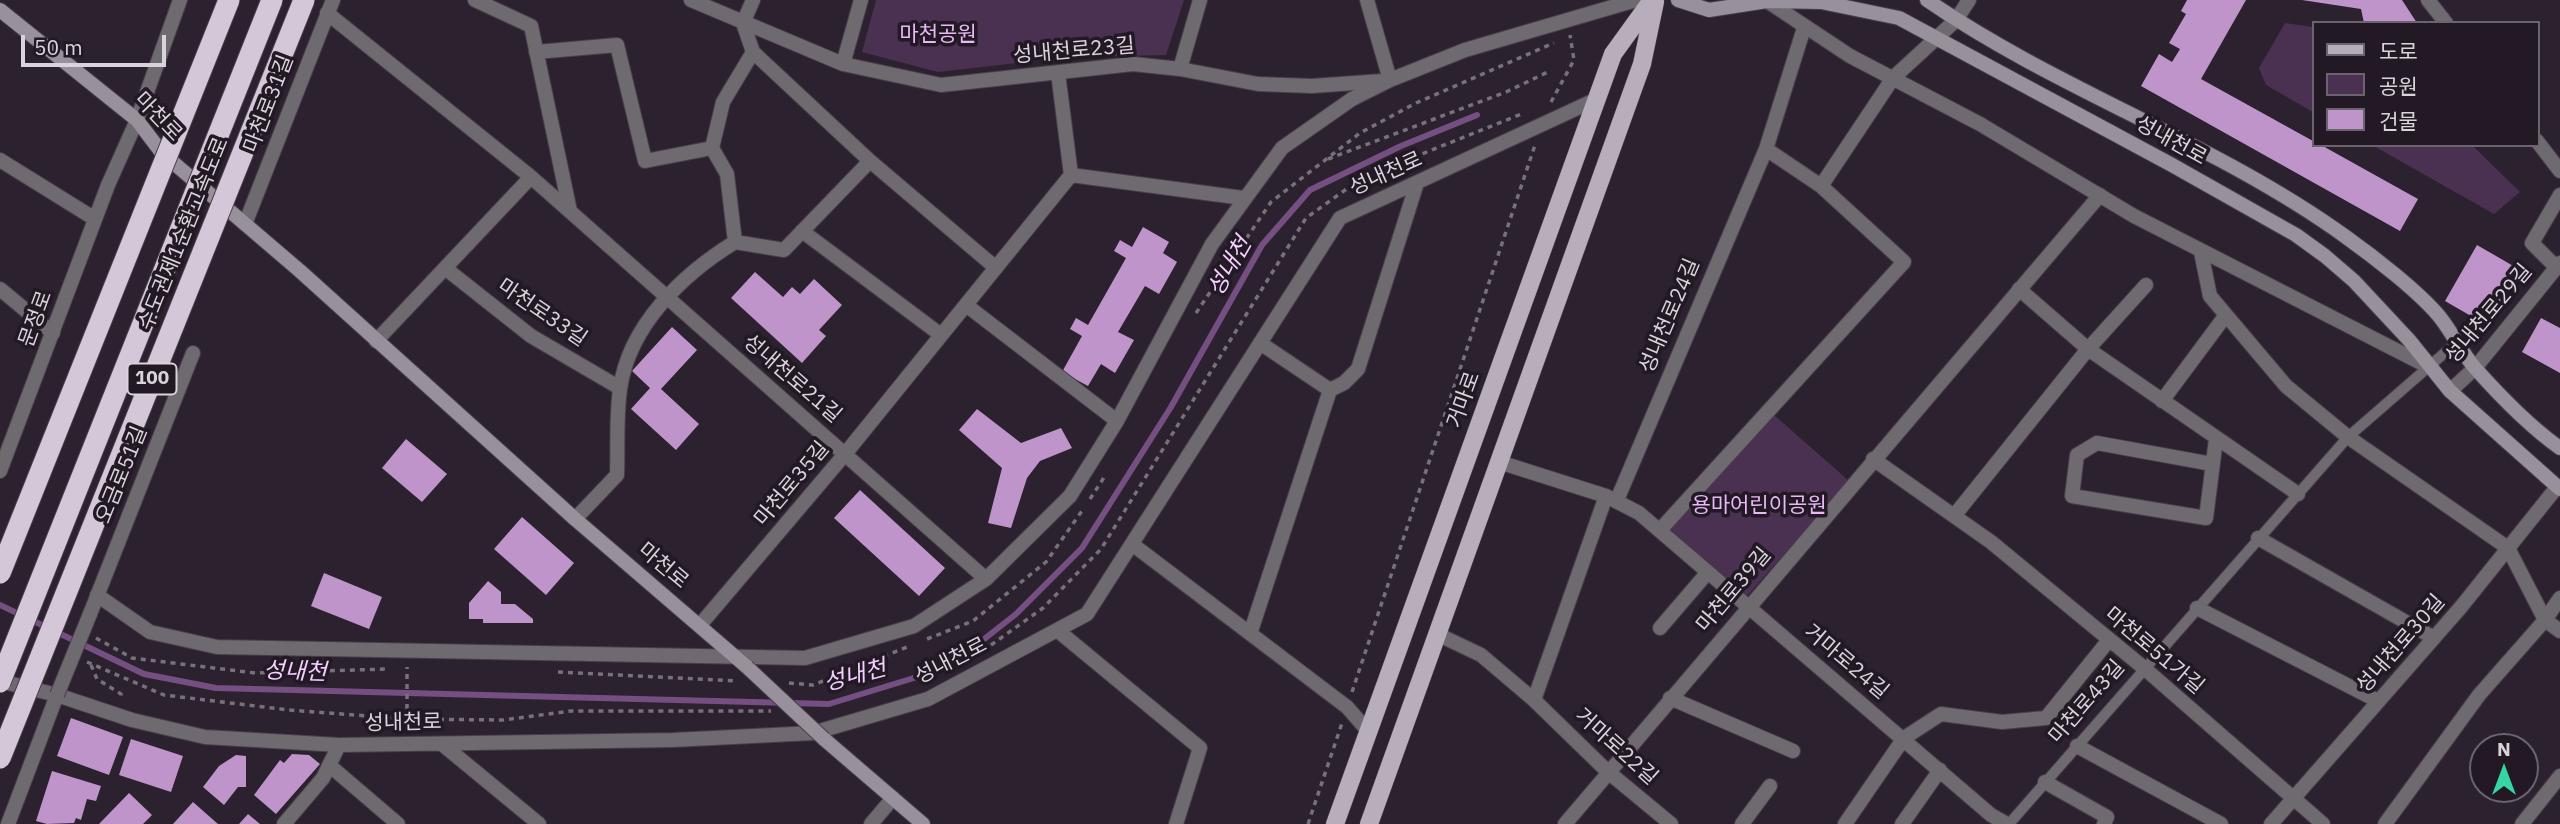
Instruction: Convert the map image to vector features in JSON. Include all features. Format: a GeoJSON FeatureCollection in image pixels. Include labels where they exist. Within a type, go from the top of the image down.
{"type":"FeatureCollection","features":[{"type":"Feature","properties":{"kind":"highway"},"geometry":{"type":"LineString","coordinates":[[0,573],[229,0]]}},
{"type":"Feature","properties":{"kind":"highway","name":"수도권제1순환고속도로"},"geometry":{"type":"LineString","coordinates":[[0,682],[272,0]]}},
{"type":"Feature","properties":{"kind":"highway","name":"수도권제1순환고속도로"},"geometry":{"type":"LineString","coordinates":[[0,758],[304,0]]}},
{"type":"Feature","properties":{"kind":"main road","name":"거마로"},"geometry":{"type":"LineString","coordinates":[[1335,824],[1613,54],[1654,0]]}},
{"type":"Feature","properties":{"kind":"main road","name":"거마로"},"geometry":{"type":"LineString","coordinates":[[1369,824],[1642,64],[1654,0]]}},
{"type":"Feature","properties":{"kind":"street","name":"문정로"},"geometry":{"type":"LineString","coordinates":[[0,471],[95,219],[137,120],[180,0]]}},
{"type":"Feature","properties":{"kind":"street"},"geometry":{"type":"LineString","coordinates":[[475,0],[531,26],[570,211]]}},
{"type":"Feature","properties":{"kind":"street","name":"성내천로23길"},"geometry":{"type":"LineString","coordinates":[[691,0],[843,64],[941,85],[1133,64],[1180,69],[1258,84],[1312,86],[1390,80]]}},
{"type":"Feature","properties":{"kind":"street"},"geometry":{"type":"LineString","coordinates":[[753,0],[743,23],[753,52],[870,161],[996,268]]}},
{"type":"Feature","properties":{"kind":"street"},"geometry":{"type":"LineString","coordinates":[[843,64],[861,0]]}},
{"type":"Feature","properties":{"kind":"street"},"geometry":{"type":"LineString","coordinates":[[1180,69],[1200,0]]}},
{"type":"Feature","properties":{"kind":"street"},"geometry":{"type":"LineString","coordinates":[[1367,0],[1390,80]]}},
{"type":"Feature","properties":{"kind":"street"},"geometry":{"type":"LineString","coordinates":[[97,595],[150,632],[217,647],[743,668],[805,658],[914,626],[986,579],[1070,496],[1117,421],[1212,244],[1282,148],[1352,99],[1390,80],[1465,50],[1636,0]]}},
{"type":"Feature","properties":{"kind":"street","name":"성내천로"},"geometry":{"type":"LineString","coordinates":[[1678,0],[1709,10],[1767,1],[1821,2],[1899,18],[2296,235],[2354,281],[2409,340],[2427,366],[2450,391],[2559,488]]}},
{"type":"Feature","properties":{"kind":"street","name":"성내천로"},"geometry":{"type":"LineString","coordinates":[[1927,0],[1985,38],[2190,144],[2297,205],[2347,238],[2439,316],[2475,368],[2546,438],[2560,448]]}},
{"type":"Feature","properties":{"kind":"street"},"geometry":{"type":"LineString","coordinates":[[1821,186],[1893,78],[1956,20],[1969,0]]}},
{"type":"Feature","properties":{"kind":"street"},"geometry":{"type":"LineString","coordinates":[[2428,0],[2444,21]]}},
{"type":"Feature","properties":{"kind":"street"},"geometry":{"type":"LineString","coordinates":[[1767,1],[1804,28],[2201,251],[2427,366]]}},
{"type":"Feature","properties":{"kind":"street","name":"성내천로21길"},"geometry":{"type":"LineString","coordinates":[[330,6],[570,211],[986,579]]}},
{"type":"Feature","properties":{"kind":"street","name":"마천로31길"},"geometry":{"type":"LineString","coordinates":[[245,224],[330,6]]}},
{"type":"Feature","properties":{"kind":"street","name":"마천로"},"geometry":{"type":"LineString","coordinates":[[0,10],[137,120],[162,153],[923,824]]}},
{"type":"Feature","properties":{"kind":"street","name":"성내천로24길"},"geometry":{"type":"LineString","coordinates":[[1534,699],[1611,498],[1766,149],[1804,28]]}},
{"type":"Feature","properties":{"kind":"street"},"geometry":{"type":"LineString","coordinates":[[536,52],[617,46],[645,161],[712,148]]}},
{"type":"Feature","properties":{"kind":"street"},"geometry":{"type":"LineString","coordinates":[[735,242],[727,174],[712,148],[723,102],[753,52]]}},
{"type":"Feature","properties":{"kind":"street"},"geometry":{"type":"LineString","coordinates":[[1058,73],[1071,175],[1243,198]]}},
{"type":"Feature","properties":{"kind":"street","name":"성내천로"},"geometry":{"type":"LineString","coordinates":[[0,682],[58,695],[132,720],[205,737],[339,745],[673,740],[813,733],[928,699],[1087,614],[1340,218],[1597,99]]}},
{"type":"Feature","properties":{"kind":"street"},"geometry":{"type":"LineString","coordinates":[[2539,144],[2560,171]]}},
{"type":"Feature","properties":{"kind":"street"},"geometry":{"type":"LineString","coordinates":[[1660,530],[1904,262],[1821,186],[1766,149]]}},
{"type":"Feature","properties":{"kind":"street"},"geometry":{"type":"LineString","coordinates":[[0,160],[95,219]]}},
{"type":"Feature","properties":{"kind":"street"},"geometry":{"type":"LineString","coordinates":[[575,519],[617,475],[620,388],[640,330],[709,258],[735,242],[784,250],[870,161]]}},
{"type":"Feature","properties":{"kind":"street","name":"마천로35길"},"geometry":{"type":"LineString","coordinates":[[700,625],[845,454],[1071,175]]}},
{"type":"Feature","properties":{"kind":"street"},"geometry":{"type":"LineString","coordinates":[[376,341],[531,177]]}},
{"type":"Feature","properties":{"kind":"street"},"geometry":{"type":"LineString","coordinates":[[1251,631],[1330,390],[1344,383],[1358,369],[1417,183]]}},
{"type":"Feature","properties":{"kind":"street","name":"마천로39길"},"geometry":{"type":"LineString","coordinates":[[1565,824],[1607,771],[2100,195]]}},
{"type":"Feature","properties":{"kind":"street"},"geometry":{"type":"LineString","coordinates":[[2558,265],[2532,243],[2560,195]]}},
{"type":"Feature","properties":{"kind":"street"},"geometry":{"type":"LineString","coordinates":[[802,231],[941,335]]}},
{"type":"Feature","properties":{"kind":"street"},"geometry":{"type":"LineString","coordinates":[[2201,251],[2210,296],[2286,386],[2348,438],[2508,548],[2545,620],[2560,631]]}},
{"type":"Feature","properties":{"kind":"street","name":"성내천로29길"},"geometry":{"type":"LineString","coordinates":[[2450,391],[2475,368],[2558,265]]}},
{"type":"Feature","properties":{"kind":"street","name":"마천로33길"},"geometry":{"type":"LineString","coordinates":[[445,268],[531,337],[620,388]]}},
{"type":"Feature","properties":{"kind":"street"},"geometry":{"type":"LineString","coordinates":[[1954,516],[2088,349],[2146,285]]}},
{"type":"Feature","properties":{"kind":"street"},"geometry":{"type":"LineString","coordinates":[[0,289],[53,333]]}},
{"type":"Feature","properties":{"kind":"street"},"geometry":{"type":"LineString","coordinates":[[2019,289],[2088,349],[2298,494]]}},
{"type":"Feature","properties":{"kind":"street"},"geometry":{"type":"LineString","coordinates":[[966,305],[1117,421]]}},
{"type":"Feature","properties":{"kind":"street"},"geometry":{"type":"LineString","coordinates":[[2162,401],[2226,315]]}},
{"type":"Feature","properties":{"kind":"street"},"geometry":{"type":"LineString","coordinates":[[1260,343],[1330,390]]}},
{"type":"Feature","properties":{"kind":"street","name":"오금로51길"},"geometry":{"type":"LineString","coordinates":[[58,695],[193,352]]}},
{"type":"Feature","properties":{"kind":"street"},"geometry":{"type":"LineString","coordinates":[[2212,464],[2097,443],[2077,455],[2072,496],[2206,518],[2216,439]]}},
{"type":"Feature","properties":{"kind":"street","name":"마천로51가길"},"geometry":{"type":"LineString","coordinates":[[1873,459],[1991,542],[2144,668],[2323,824]]}},
{"type":"Feature","properties":{"kind":"street","name":"거마로24길"},"geometry":{"type":"LineString","coordinates":[[1499,462],[1611,498],[1639,513],[1940,770],[2008,824]]}},
{"type":"Feature","properties":{"kind":"street","name":"성내천로30길"},"geometry":{"type":"LineString","coordinates":[[2271,824],[2434,638],[2559,488]]}},
{"type":"Feature","properties":{"kind":"street"},"geometry":{"type":"LineString","coordinates":[[2258,538],[2434,638]]}},
{"type":"Feature","properties":{"kind":"street"},"geometry":{"type":"LineString","coordinates":[[1132,544],[1251,631],[1347,707],[1368,731]]}},
{"type":"Feature","properties":{"kind":"street"},"geometry":{"type":"LineString","coordinates":[[1660,628],[1708,572]]}},
{"type":"Feature","properties":{"kind":"street"},"geometry":{"type":"LineString","coordinates":[[2385,824],[2479,695],[2545,620],[2560,598]]}},
{"type":"Feature","properties":{"kind":"street"},"geometry":{"type":"LineString","coordinates":[[2197,608],[2378,701]]}},
{"type":"Feature","properties":{"kind":"street"},"geometry":{"type":"LineString","coordinates":[[1057,630],[1200,748],[1176,824]]}},
{"type":"Feature","properties":{"kind":"street","name":"거마로22길"},"geometry":{"type":"LineString","coordinates":[[1437,634],[1481,655],[1534,699],[1607,771],[1670,823]]}},
{"type":"Feature","properties":{"kind":"street"},"geometry":{"type":"LineString","coordinates":[[1845,824],[1904,738],[1941,714],[2002,722],[2046,718],[2109,640]]}},
{"type":"Feature","properties":{"kind":"street"},"geometry":{"type":"LineString","coordinates":[[8,824],[58,695]]}},
{"type":"Feature","properties":{"kind":"street"},"geometry":{"type":"LineString","coordinates":[[1670,698],[1793,751]]}},
{"type":"Feature","properties":{"kind":"street"},"geometry":{"type":"LineString","coordinates":[[442,744],[540,824]]}},
{"type":"Feature","properties":{"kind":"street"},"geometry":{"type":"LineString","coordinates":[[284,824],[323,778],[339,745]]}},
{"type":"Feature","properties":{"kind":"street"},"geometry":{"type":"LineString","coordinates":[[2077,746],[2221,824]]}},
{"type":"Feature","properties":{"kind":"street"},"geometry":{"type":"LineString","coordinates":[[329,765],[398,824]]}},
{"type":"Feature","properties":{"kind":"street"},"geometry":{"type":"LineString","coordinates":[[1902,824],[1940,770]]}},
{"type":"Feature","properties":{"kind":"street"},"geometry":{"type":"LineString","coordinates":[[2522,824],[2560,776]]}},
{"type":"Feature","properties":{"kind":"street"},"geometry":{"type":"LineString","coordinates":[[2045,782],[2107,817],[2104,824]]}},
{"type":"Feature","properties":{"kind":"street"},"geometry":{"type":"LineString","coordinates":[[1742,824],[1770,786]]}},
{"type":"Feature","properties":{"kind":"street"},"geometry":{"type":"LineString","coordinates":[[871,824],[893,798]]}},
{"type":"Feature","properties":{"kind":"lane","name":"마천로43길"},"geometry":{"type":"LineString","coordinates":[[2008,824],[2348,438],[2456,343]]}},
{"type":"Feature","properties":{"kind":"path","name":"거마로"},"geometry":{"type":"LineString","coordinates":[[1324,161],[1360,133],[1416,103],[1570,36],[1574,60],[1549,104],[1350,698]]}},
{"type":"Feature","properties":{"kind":"path"},"geometry":{"type":"LineString","coordinates":[[1191,321],[1271,202],[1324,161],[1506,92],[1550,71]]}},
{"type":"Feature","properties":{"kind":"path"},"geometry":{"type":"LineString","coordinates":[[980,652],[1043,608],[1101,549],[1306,218],[1362,178],[1526,112]]}},
{"type":"Feature","properties":{"kind":"path"},"geometry":{"type":"LineString","coordinates":[[922,641],[973,621],[1046,562],[1105,474]]}},
{"type":"Feature","properties":{"kind":"path"},"geometry":{"type":"LineString","coordinates":[[786,683],[813,685],[910,646]]}},
{"type":"Feature","properties":{"kind":"path"},"geometry":{"type":"LineString","coordinates":[[121,694],[97,679],[90,663],[164,695],[289,710],[407,719],[503,720],[571,711],[774,711]]}},
{"type":"Feature","properties":{"kind":"path"},"geometry":{"type":"LineString","coordinates":[[407,668],[407,719]]}},
{"type":"Feature","properties":{"kind":"path"},"geometry":{"type":"LineString","coordinates":[[545,671],[743,668]]}},
{"type":"Feature","properties":{"kind":"path"},"geometry":{"type":"LineString","coordinates":[[1308,824],[1344,714]]}},
{"type":"Feature","properties":{"kind":"green space","name":"마천공원"},"geometry":{"type":"Polygon","coordinates":[[[876,0],[1184,0],[1166,55],[1071,57],[938,72],[862,52],[876,0]]]}},
{"type":"Feature","properties":{"kind":"green space"},"geometry":{"type":"Polygon","coordinates":[[[2285,23],[2312,27],[2312,111],[2266,85],[2259,68],[2285,23]]]}},
{"type":"Feature","properties":{"kind":"green space"},"geometry":{"type":"Polygon","coordinates":[[[2376,147],[2474,147],[2520,192],[2494,214],[2376,147]]]}},
{"type":"Feature","properties":{"kind":"green space","name":"용마어린이공원"},"geometry":{"type":"Polygon","coordinates":[[[1773,414],[1849,481],[1746,597],[1670,529],[1773,414]]]}},
{"type":"Feature","properties":{"kind":"building"},"geometry":{"type":"Polygon","coordinates":[[[2187,0],[2246,0],[2201,79],[2312,140],[2312,147],[2325,147],[2418,199],[2400,231],[2141,86],[2159,54],[2172,62],[2180,49],[2169,43],[2186,14],[2181,11],[2187,0]]]}},
{"type":"Feature","properties":{"kind":"building"},"geometry":{"type":"Polygon","coordinates":[[[2302,0],[2402,0],[2416,21],[2364,21],[2361,9],[2302,0]]]}},
{"type":"Feature","properties":{"kind":"building"},"geometry":{"type":"Polygon","coordinates":[[[1143,227],[1169,242],[1163,253],[1177,262],[1159,294],[1145,286],[1118,332],[1134,340],[1115,373],[1101,364],[1088,386],[1062,372],[1082,336],[1070,329],[1076,318],[1088,325],[1126,258],[1114,251],[1120,240],[1132,247],[1143,227]]]}},
{"type":"Feature","properties":{"kind":"building"},"geometry":{"type":"Polygon","coordinates":[[[2477,245],[2522,271],[2490,327],[2445,301],[2477,245]]]}},
{"type":"Feature","properties":{"kind":"building"},"geometry":{"type":"Polygon","coordinates":[[[755,272],[783,297],[792,287],[800,294],[814,279],[842,305],[819,330],[826,336],[802,363],[731,298],[755,272]]]}},
{"type":"Feature","properties":{"kind":"building"},"geometry":{"type":"Polygon","coordinates":[[[2541,318],[2560,328],[2560,373],[2522,352],[2541,318]]]}},
{"type":"Feature","properties":{"kind":"building"},"geometry":{"type":"Polygon","coordinates":[[[672,327],[697,350],[661,389],[699,424],[676,450],[631,409],[650,388],[632,371],[672,327]]]}},
{"type":"Feature","properties":{"kind":"building"},"geometry":{"type":"Polygon","coordinates":[[[977,409],[1021,443],[1061,428],[1072,448],[1040,461],[1027,478],[1011,528],[988,523],[1002,468],[959,430],[977,409]]]}},
{"type":"Feature","properties":{"kind":"building"},"geometry":{"type":"Polygon","coordinates":[[[406,439],[447,474],[422,502],[382,468],[406,439]]]}},
{"type":"Feature","properties":{"kind":"building"},"geometry":{"type":"Polygon","coordinates":[[[860,490],[945,568],[919,596],[834,518],[860,490]]]}},
{"type":"Feature","properties":{"kind":"building"},"geometry":{"type":"Polygon","coordinates":[[[522,517],[574,563],[546,595],[494,549],[522,517]]]}},
{"type":"Feature","properties":{"kind":"building"},"geometry":{"type":"Polygon","coordinates":[[[324,573],[382,597],[369,629],[311,606],[324,573]]]}},
{"type":"Feature","properties":{"kind":"building"},"geometry":{"type":"Polygon","coordinates":[[[488,581],[501,592],[501,604],[515,604],[533,619],[533,623],[483,623],[483,619],[469,619],[469,603],[488,581]]]}},
{"type":"Feature","properties":{"kind":"building"},"geometry":{"type":"Polygon","coordinates":[[[71,718],[123,737],[109,775],[57,756],[71,718]]]}},
{"type":"Feature","properties":{"kind":"building"},"geometry":{"type":"Polygon","coordinates":[[[131,739],[183,756],[171,792],[119,775],[131,739]]]}},
{"type":"Feature","properties":{"kind":"building"},"geometry":{"type":"Polygon","coordinates":[[[292,754],[309,755],[320,764],[276,814],[254,795],[280,760],[284,763],[292,754]]]}},
{"type":"Feature","properties":{"kind":"building"},"geometry":{"type":"Polygon","coordinates":[[[236,755],[246,756],[246,787],[238,787],[224,805],[203,787],[219,766],[236,755]]]}},
{"type":"Feature","properties":{"kind":"building"},"geometry":{"type":"Polygon","coordinates":[[[52,771],[101,786],[96,801],[87,799],[81,820],[76,818],[74,823],[47,824],[36,821],[52,771]]]}},
{"type":"Feature","properties":{"kind":"building"},"geometry":{"type":"Polygon","coordinates":[[[129,793],[152,815],[143,824],[99,824],[129,793]]]}},
{"type":"Feature","properties":{"kind":"building"},"geometry":{"type":"Polygon","coordinates":[[[193,802],[218,824],[173,824],[193,802]]]}},
{"type":"Feature","properties":{"kind":"building"},"geometry":{"type":"Polygon","coordinates":[[[248,814],[260,824],[239,824],[248,814]]]}},
{"type":"Feature","properties":{"kind":"waterway","name":"성내천"},"geometry":{"type":"LineString","coordinates":[[0,605],[144,674],[216,688],[829,704],[930,673],[983,640],[1016,614],[1082,548],[1171,407],[1262,245],[1310,190],[1401,146],[1477,115]]}}]}
